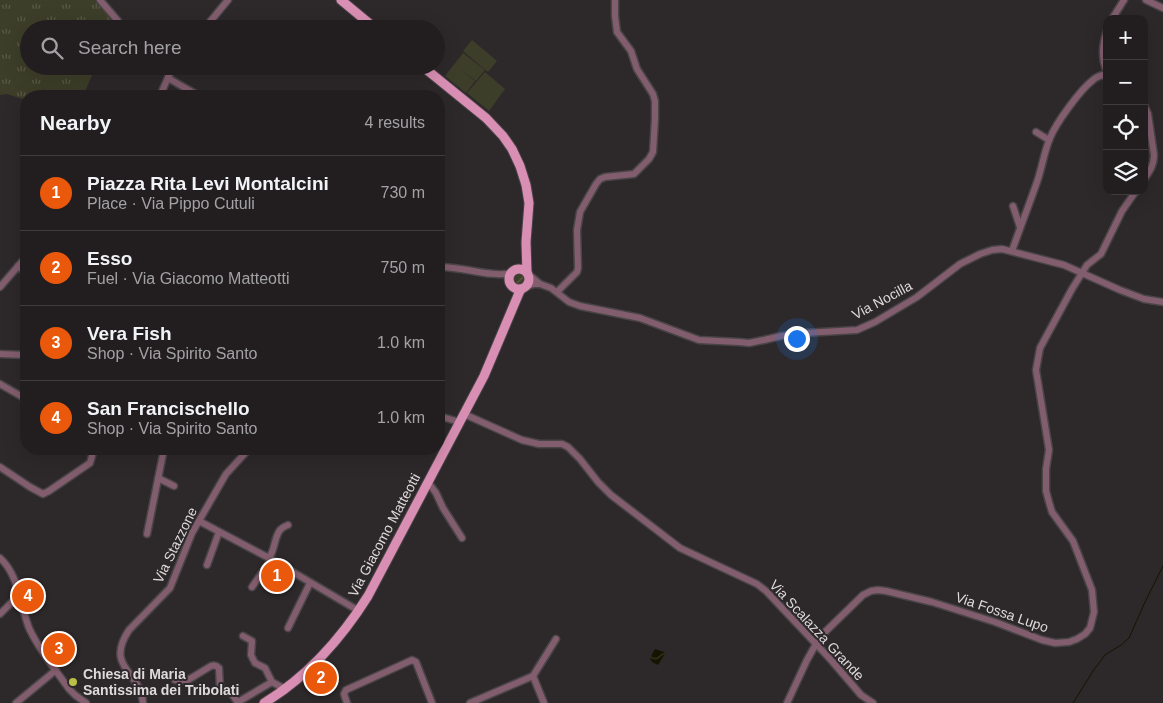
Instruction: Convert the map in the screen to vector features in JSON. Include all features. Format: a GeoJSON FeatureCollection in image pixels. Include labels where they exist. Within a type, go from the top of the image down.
{"type":"FeatureCollection","features":[{"type":"Feature","properties":{"kind":"main road"},"geometry":{"type":"LineString","coordinates":[[341,0],[365,20]]}},
{"type":"Feature","properties":{"kind":"main road"},"geometry":{"type":"LineString","coordinates":[[433,75],[486,118],[503,136],[520,166],[526,185],[529,203],[526,242],[527,274],[529,280],[518,293],[505,326]]}},
{"type":"Feature","properties":{"kind":"main road"},"geometry":{"type":"LineString","coordinates":[[505,326],[511,300],[509,277],[520,258],[526,242]]}},
{"type":"Feature","properties":{"kind":"main road"},"geometry":{"type":"LineString","coordinates":[[509,277],[519,269],[527,274]]}},
{"type":"Feature","properties":{"kind":"main road"},"geometry":{"type":"LineString","coordinates":[[509,277],[517,289],[523,288]]}},
{"type":"Feature","properties":{"kind":"main road","name":"Via Giacomo Matteotti"},"geometry":{"type":"LineString","coordinates":[[445,450],[484,376],[505,326]]}},
{"type":"Feature","properties":{"kind":"main road","name":"Via Giacomo Matteotti"},"geometry":{"type":"LineString","coordinates":[[264,703],[311,668],[345,630],[359,611],[442,455]]}},
{"type":"Feature","properties":{"kind":"street"},"geometry":{"type":"LineString","coordinates":[[100,0],[117,20]]}},
{"type":"Feature","properties":{"kind":"street"},"geometry":{"type":"LineString","coordinates":[[211,20],[228,0]]}},
{"type":"Feature","properties":{"kind":"street"},"geometry":{"type":"LineString","coordinates":[[557,292],[578,268],[577,230],[580,212],[596,184],[605,177],[634,174],[649,159],[653,152],[655,101],[653,94],[637,69],[631,51],[617,32],[615,0]]}},
{"type":"Feature","properties":{"kind":"street"},"geometry":{"type":"LineString","coordinates":[[1115,15],[1124,0]]}},
{"type":"Feature","properties":{"kind":"street"},"geometry":{"type":"LineString","coordinates":[[1146,0],[1163,8]]}},
{"type":"Feature","properties":{"kind":"street"},"geometry":{"type":"LineString","coordinates":[[1103,44],[1103,58]]}},
{"type":"Feature","properties":{"kind":"street"},"geometry":{"type":"LineString","coordinates":[[1012,251],[1053,131],[1086,86],[1103,74]]}},
{"type":"Feature","properties":{"kind":"street"},"geometry":{"type":"LineString","coordinates":[[163,90],[169,76],[190,90]]}},
{"type":"Feature","properties":{"kind":"street"},"geometry":{"type":"LineString","coordinates":[[1148,114],[1154,162],[1148,174]]}},
{"type":"Feature","properties":{"kind":"street"},"geometry":{"type":"LineString","coordinates":[[1036,132],[1049,140]]}},
{"type":"Feature","properties":{"kind":"street","name":"Via Fossa Lupo"},"geometry":{"type":"LineString","coordinates":[[787,703],[807,660],[824,633],[863,595],[871,591],[878,590],[932,602],[1055,643],[1069,642],[1077,639],[1090,628],[1094,612],[1092,590],[1073,541],[1052,512],[1046,491],[1046,469],[1049,450],[1036,370],[1040,348],[1072,288],[1087,265],[1102,254],[1122,211],[1133,195]]}},
{"type":"Feature","properties":{"kind":"street"},"geometry":{"type":"LineString","coordinates":[[1013,206],[1020,227]]}},
{"type":"Feature","properties":{"kind":"street","name":"Via Nocilla"},"geometry":{"type":"LineString","coordinates":[[527,274],[540,284],[551,288],[569,302],[580,306],[640,318],[698,340],[748,343],[804,333],[857,330],[875,322],[917,297],[960,264],[980,254],[1002,249],[1064,265],[1144,299],[1163,302]]}},
{"type":"Feature","properties":{"kind":"street"},"geometry":{"type":"LineString","coordinates":[[0,287],[20,264]]}},
{"type":"Feature","properties":{"kind":"street"},"geometry":{"type":"LineString","coordinates":[[445,267],[509,277]]}},
{"type":"Feature","properties":{"kind":"street"},"geometry":{"type":"LineString","coordinates":[[1072,288],[1093,278]]}},
{"type":"Feature","properties":{"kind":"street"},"geometry":{"type":"LineString","coordinates":[[523,288],[540,284]]}},
{"type":"Feature","properties":{"kind":"street"},"geometry":{"type":"LineString","coordinates":[[0,354],[20,355]]}},
{"type":"Feature","properties":{"kind":"street"},"geometry":{"type":"LineString","coordinates":[[0,384],[20,396]]}},
{"type":"Feature","properties":{"kind":"street","name":"Via Scalazza Grande"},"geometry":{"type":"LineString","coordinates":[[445,418],[462,418],[522,440],[539,444],[562,444],[568,447],[611,495],[680,548],[757,584],[766,591],[861,695],[873,703]]}},
{"type":"Feature","properties":{"kind":"street"},"geometry":{"type":"LineString","coordinates":[[0,467],[43,494],[90,463],[92,455]]}},
{"type":"Feature","properties":{"kind":"street"},"geometry":{"type":"LineString","coordinates":[[147,534],[163,455]]}},
{"type":"Feature","properties":{"kind":"street","name":"Via Stazzone"},"geometry":{"type":"LineString","coordinates":[[143,703],[138,685],[122,664],[122,644],[130,630],[170,588],[192,533],[226,474],[243,455]]}},
{"type":"Feature","properties":{"kind":"street"},"geometry":{"type":"LineString","coordinates":[[158,478],[174,486]]}},
{"type":"Feature","properties":{"kind":"street"},"geometry":{"type":"LineString","coordinates":[[428,482],[462,538]]}},
{"type":"Feature","properties":{"kind":"street"},"geometry":{"type":"LineString","coordinates":[[199,521],[270,559],[359,611]]}},
{"type":"Feature","properties":{"kind":"street"},"geometry":{"type":"LineString","coordinates":[[252,587],[270,559],[280,530],[288,525]]}},
{"type":"Feature","properties":{"kind":"street"},"geometry":{"type":"LineString","coordinates":[[207,565],[219,532]]}},
{"type":"Feature","properties":{"kind":"street"},"geometry":{"type":"LineString","coordinates":[[0,558],[10,570],[30,629],[37,642],[69,689],[75,696],[86,703]]}},
{"type":"Feature","properties":{"kind":"street"},"geometry":{"type":"LineString","coordinates":[[288,628],[310,583]]}},
{"type":"Feature","properties":{"kind":"street"},"geometry":{"type":"LineString","coordinates":[[0,614],[19,595]]}},
{"type":"Feature","properties":{"kind":"street"},"geometry":{"type":"LineString","coordinates":[[243,636],[252,641],[252,655],[255,663],[265,668],[272,682],[285,688]]}},
{"type":"Feature","properties":{"kind":"street"},"geometry":{"type":"LineString","coordinates":[[470,703],[532,676],[556,639]]}},
{"type":"Feature","properties":{"kind":"street"},"geometry":{"type":"LineString","coordinates":[[347,703],[344,694],[346,690],[412,660],[416,662],[432,703]]}},
{"type":"Feature","properties":{"kind":"street"},"geometry":{"type":"LineString","coordinates":[[175,680],[188,680],[213,665],[216,666],[219,668],[220,688],[232,694],[238,703],[272,682]]}},
{"type":"Feature","properties":{"kind":"street"},"geometry":{"type":"LineString","coordinates":[[16,703],[56,670]]}},
{"type":"Feature","properties":{"kind":"street"},"geometry":{"type":"LineString","coordinates":[[532,676],[544,703]]}},
{"type":"Feature","properties":{"kind":"green space"},"geometry":{"type":"Polygon","coordinates":[[[0,0],[98,0],[115,20],[20,20],[20,75],[92,75],[86,90],[20,90],[20,98],[7,94],[0,95],[0,0]]]}},
{"type":"Feature","properties":{"kind":"green space"},"geometry":{"type":"Polygon","coordinates":[[[472,40],[497,61],[488,72],[463,51],[472,40]]]}},
{"type":"Feature","properties":{"kind":"green space"},"geometry":{"type":"Polygon","coordinates":[[[463,53],[485,70],[476,81],[459,68],[475,81],[466,93],[445,76],[463,53]]]}},
{"type":"Feature","properties":{"kind":"green space"},"geometry":{"type":"Polygon","coordinates":[[[485,72],[505,89],[489,111],[467,93],[485,72]]]}},
{"type":"Feature","properties":{"kind":"green space"},"geometry":{"type":"Polygon","coordinates":[[[521,273],[524,274],[524,284],[517,285],[514,284],[513,277],[514,274],[521,273]]]}},
{"type":"Feature","properties":{"kind":"water"},"geometry":{"type":"Polygon","coordinates":[[[655,649],[665,654],[658,665],[652,662],[650,658],[655,649]]]}},
{"type":"Feature","properties":{"kind":"waterway"},"geometry":{"type":"LineString","coordinates":[[1073,703],[1105,655],[1129,638],[1163,566]]}},
{"type":"Feature","properties":{"kind":"place","name":"Piazza Rita Levi Montalcini"},"geometry":{"type":"Point","coordinates":[277,576]}},
{"type":"Feature","properties":{"kind":"place","name":"San Francischello"},"geometry":{"type":"Point","coordinates":[28,596]}},
{"type":"Feature","properties":{"kind":"place","name":"Vera Fish"},"geometry":{"type":"Point","coordinates":[59,649]}},
{"type":"Feature","properties":{"kind":"place","name":"Esso"},"geometry":{"type":"Point","coordinates":[321,678]}},
{"type":"Feature","properties":{"kind":"place","name":"Chiesa di Maria Santissima dei Tribolati"},"geometry":{"type":"Point","coordinates":[73,682]}}]}
